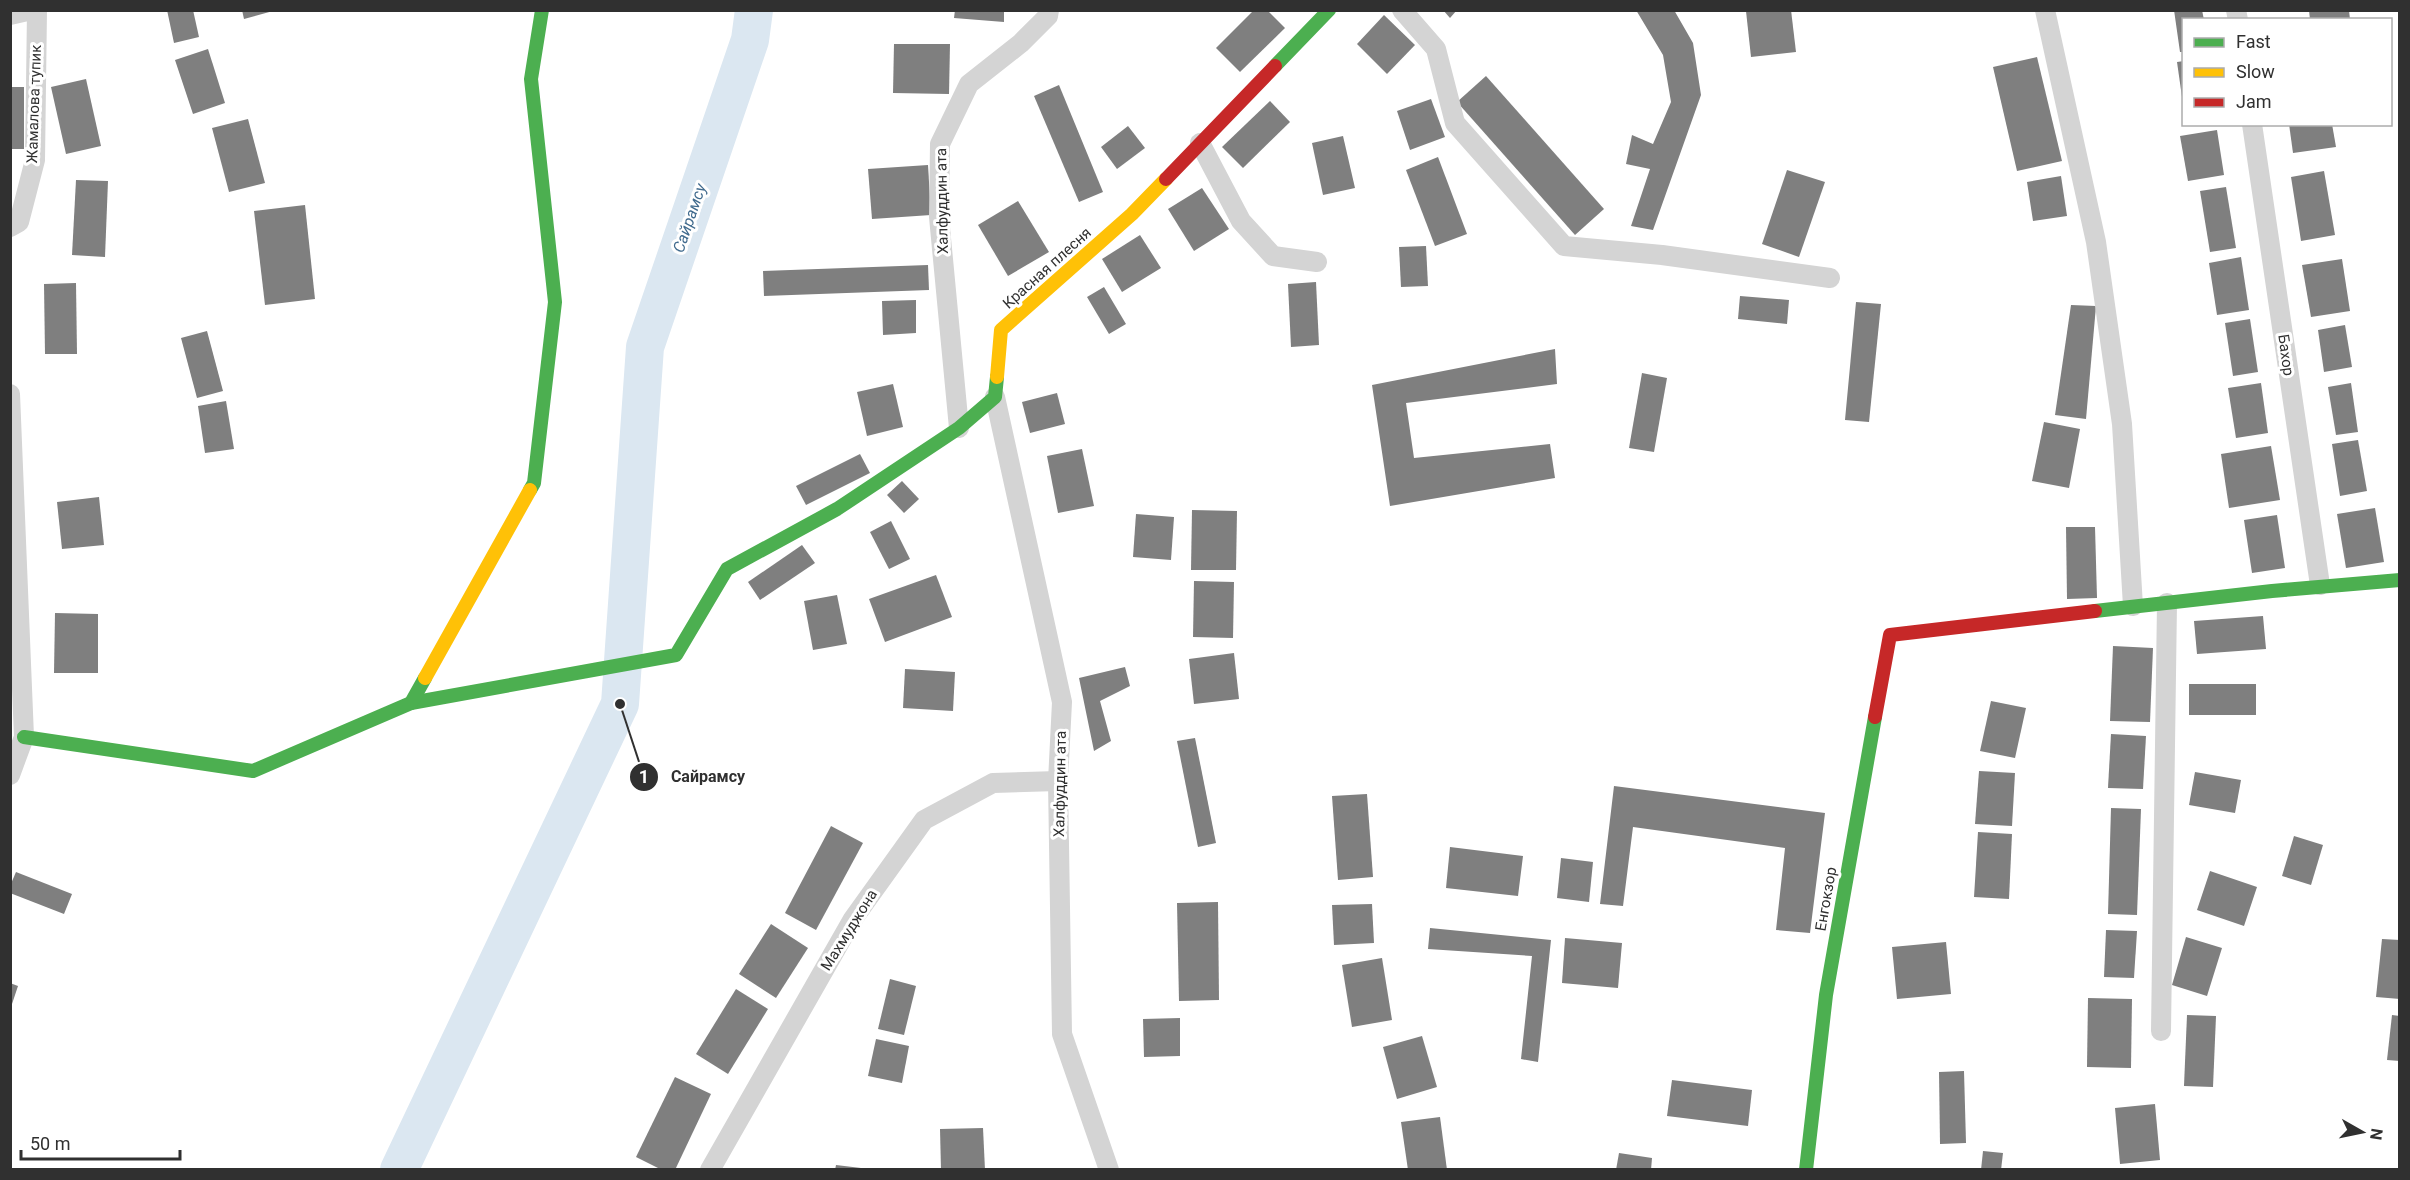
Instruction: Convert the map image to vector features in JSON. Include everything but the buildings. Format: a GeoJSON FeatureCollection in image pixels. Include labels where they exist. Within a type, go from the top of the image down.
{"type":"FeatureCollection","features":[{"type":"Feature","properties":{"kind":"street"},"geometry":{"type":"LineString","coordinates":[[10,15],[32,10]]}},
{"type":"Feature","properties":{"kind":"street","name":"Жамалова тупик"},"geometry":{"type":"LineString","coordinates":[[10,227],[19,222],[35,160],[37,10]]}},
{"type":"Feature","properties":{"kind":"street"},"geometry":{"type":"LineString","coordinates":[[411,703],[534,483],[555,302],[531,79],[542,10]]}},
{"type":"Feature","properties":{"kind":"street","name":"Красная плесня"},"geometry":{"type":"LineString","coordinates":[[995,397],[1001,330],[1132,214],[1329,10]]}},
{"type":"Feature","properties":{"kind":"street"},"geometry":{"type":"LineString","coordinates":[[1402,10],[1436,49],[1455,123],[1564,246],[1662,255],[1830,278]]}},
{"type":"Feature","properties":{"kind":"street"},"geometry":{"type":"LineString","coordinates":[[2045,10],[2096,242],[2122,424],[2133,606],[2320,585],[2400,580]]}},
{"type":"Feature","properties":{"kind":"street","name":"Халфуддин ата"},"geometry":{"type":"LineString","coordinates":[[959,428],[939,217],[940,144],[969,84],[1021,43],[1048,13]]}},
{"type":"Feature","properties":{"kind":"street","name":"Бахор"},"geometry":{"type":"LineString","coordinates":[[2252,126],[2320,585]]}},
{"type":"Feature","properties":{"kind":"street"},"geometry":{"type":"LineString","coordinates":[[1200,143],[1241,221],[1272,256],[1317,262]]}},
{"type":"Feature","properties":{"kind":"street"},"geometry":{"type":"LineString","coordinates":[[10,394],[16,671],[24,737],[10,775]]}},
{"type":"Feature","properties":{"kind":"street"},"geometry":{"type":"LineString","coordinates":[[24,737],[253,771],[411,703],[676,656],[727,569],[837,509],[959,428],[995,397]]}},
{"type":"Feature","properties":{"kind":"street","name":"Халфуддин ата"},"geometry":{"type":"LineString","coordinates":[[995,397],[1062,702],[1058,781],[1062,1034],[1109,1170]]}},
{"type":"Feature","properties":{"kind":"street"},"geometry":{"type":"LineString","coordinates":[[2161,1031],[2168,603]]}},
{"type":"Feature","properties":{"kind":"street","name":"Енгокзор"},"geometry":{"type":"LineString","coordinates":[[1806,1170],[1826,995],[1890,635],[2017,622],[2133,606]]}},
{"type":"Feature","properties":{"kind":"street","name":"Махмуджона"},"geometry":{"type":"LineString","coordinates":[[710,1170],[853,919],[924,820],[993,783],[1058,781]]}},
{"type":"Feature","properties":{"kind":"waterway","name":"Сайрамсу"},"geometry":{"type":"LineString","coordinates":[[399,1170],[620,704],[645,347],[750,40],[754,10]]}},
{"type":"Feature","properties":{"kind":"traffic: fast"},"geometry":{"type":"LineString","coordinates":[[530,490],[534,483],[555,302],[531,79],[542,10]]}},
{"type":"Feature","properties":{"kind":"traffic: fast"},"geometry":{"type":"LineString","coordinates":[[1275,66],[1329,10]]}},
{"type":"Feature","properties":{"kind":"traffic: fast"},"geometry":{"type":"LineString","coordinates":[[411,703],[676,655],[727,569],[837,509],[959,428],[995,397],[997,377]]}},
{"type":"Feature","properties":{"kind":"traffic: fast"},"geometry":{"type":"LineString","coordinates":[[2095,611],[2272,591],[2400,580]]}},
{"type":"Feature","properties":{"kind":"traffic: fast"},"geometry":{"type":"LineString","coordinates":[[24,737],[253,771],[411,703],[425,678]]}},
{"type":"Feature","properties":{"kind":"traffic: fast"},"geometry":{"type":"LineString","coordinates":[[1806,1170],[1826,995],[1875,717]]}},
{"type":"Feature","properties":{"kind":"traffic: slow"},"geometry":{"type":"LineString","coordinates":[[997,377],[1001,330],[1132,214],[1166,179]]}},
{"type":"Feature","properties":{"kind":"traffic: slow"},"geometry":{"type":"LineString","coordinates":[[425,678],[530,490]]}},
{"type":"Feature","properties":{"kind":"traffic: jam"},"geometry":{"type":"LineString","coordinates":[[1166,179],[1275,66]]}},
{"type":"Feature","properties":{"kind":"traffic: jam"},"geometry":{"type":"LineString","coordinates":[[1875,717],[1890,635],[2095,611]]}},
{"type":"Feature","properties":{"kind":"place","name":"Сайрамсу"},"geometry":{"type":"Point","coordinates":[620,704]}}]}
